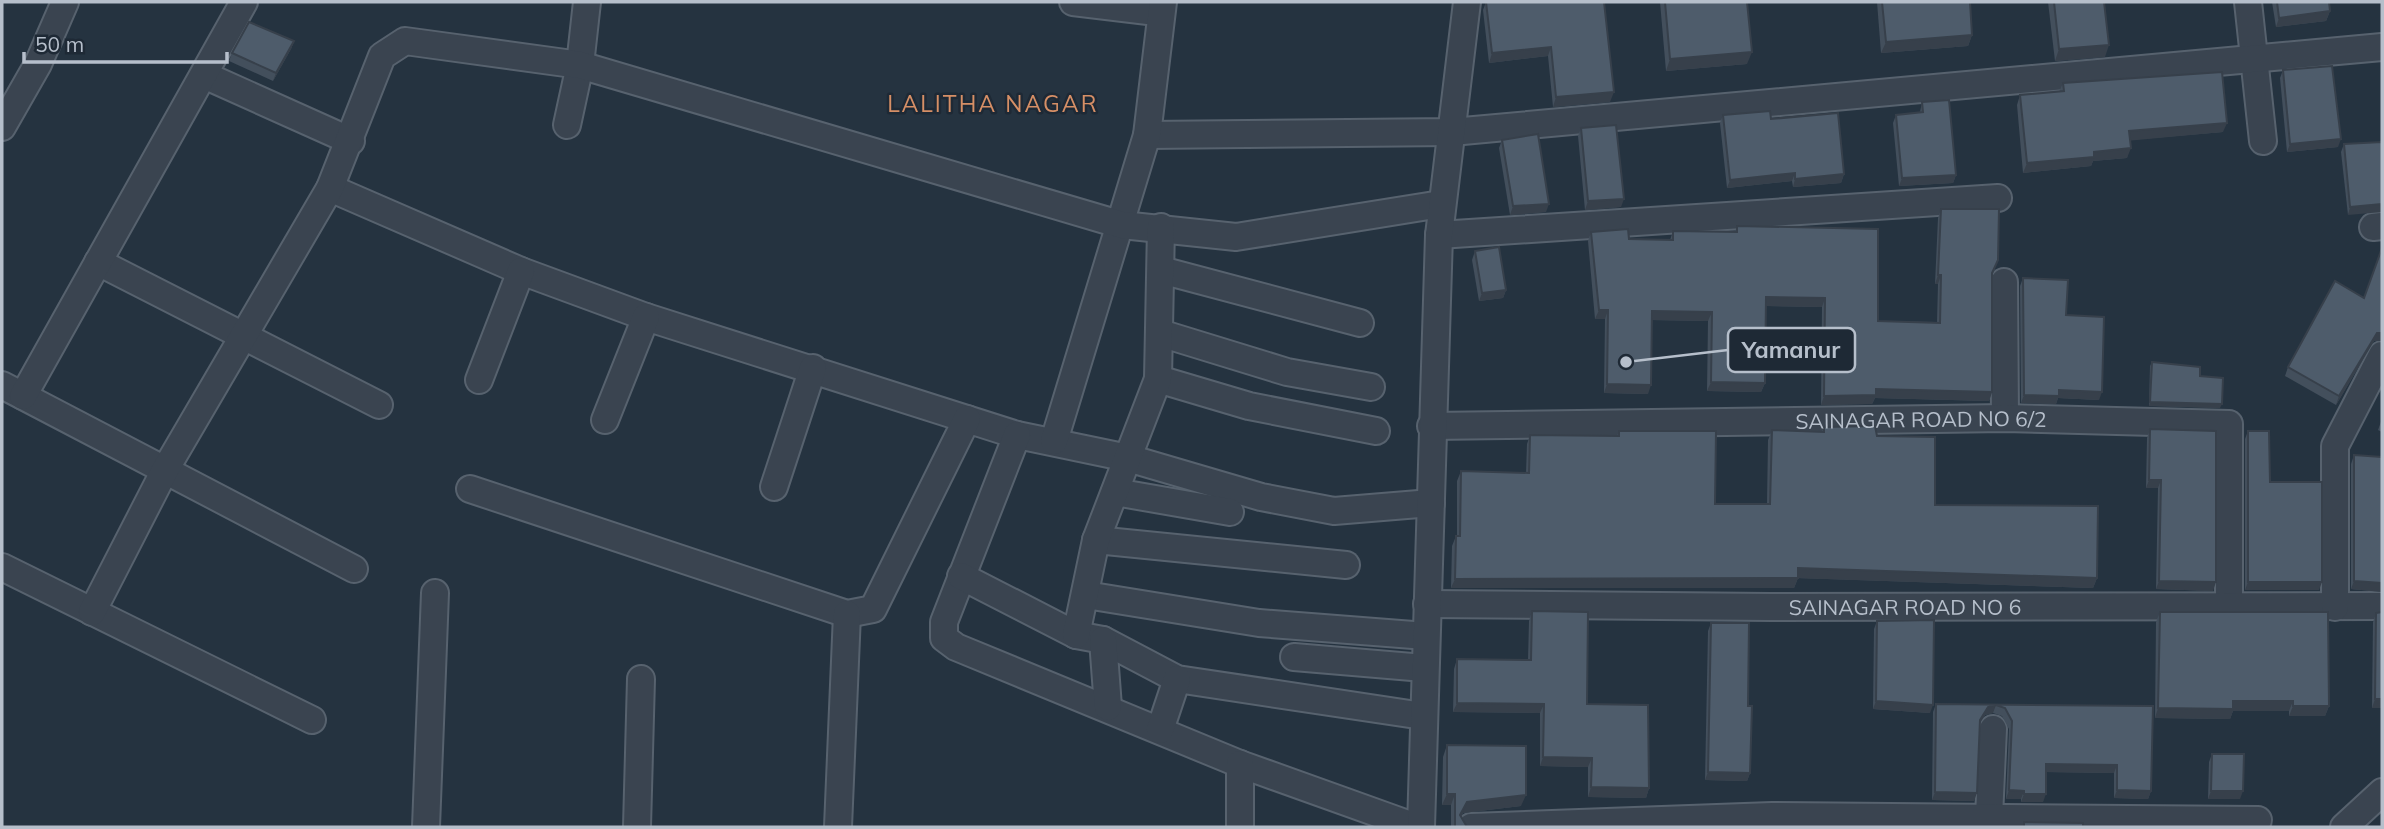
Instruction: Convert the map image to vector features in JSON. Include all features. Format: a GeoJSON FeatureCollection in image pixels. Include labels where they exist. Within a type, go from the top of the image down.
{"type":"FeatureCollection","features":[{"type":"Feature","properties":{"kind":"street"},"geometry":{"type":"LineString","coordinates":[[2,127],[38,64],[65,2]]}},
{"type":"Feature","properties":{"kind":"street"},"geometry":{"type":"LineString","coordinates":[[244,2],[98,262],[12,391],[354,569]]}},
{"type":"Feature","properties":{"kind":"street"},"geometry":{"type":"LineString","coordinates":[[567,125],[580,65],[587,2]]}},
{"type":"Feature","properties":{"kind":"street"},"geometry":{"type":"LineString","coordinates":[[1073,2],[1148,10],[1153,2]]}},
{"type":"Feature","properties":{"kind":"street"},"geometry":{"type":"LineString","coordinates":[[1054,441],[1122,225],[1147,135],[1163,2]]}},
{"type":"Feature","properties":{"kind":"street"},"geometry":{"type":"LineString","coordinates":[[1422,827],[1424,668],[1439,235],[1467,2]]}},
{"type":"Feature","properties":{"kind":"street"},"geometry":{"type":"LineString","coordinates":[[2248,2],[2263,141]]}},
{"type":"Feature","properties":{"kind":"street"},"geometry":{"type":"LineString","coordinates":[[92,612],[165,470],[330,188],[351,141],[382,56],[405,41],[580,65],[1122,225],[1236,237],[1441,204]]}},
{"type":"Feature","properties":{"kind":"street"},"geometry":{"type":"LineString","coordinates":[[1147,135],[1452,132],[2382,47]]}},
{"type":"Feature","properties":{"kind":"street"},"geometry":{"type":"LineString","coordinates":[[204,75],[351,141]]}},
{"type":"Feature","properties":{"kind":"street"},"geometry":{"type":"LineString","coordinates":[[330,188],[521,271],[646,317],[1017,435],[1128,458],[1261,497],[1334,511],[1431,503]]}},
{"type":"Feature","properties":{"kind":"street"},"geometry":{"type":"LineString","coordinates":[[1439,235],[1998,198]]}},
{"type":"Feature","properties":{"kind":"street"},"geometry":{"type":"LineString","coordinates":[[1076,635],[1096,540],[1158,379],[1161,227]]}},
{"type":"Feature","properties":{"kind":"street"},"geometry":{"type":"LineString","coordinates":[[98,262],[379,405]]}},
{"type":"Feature","properties":{"kind":"street"},"geometry":{"type":"LineString","coordinates":[[1161,270],[1360,323]]}},
{"type":"Feature","properties":{"kind":"street"},"geometry":{"type":"LineString","coordinates":[[479,380],[521,271]]}},
{"type":"Feature","properties":{"kind":"street"},"geometry":{"type":"LineString","coordinates":[[2004,282],[2005,418]]}},
{"type":"Feature","properties":{"kind":"street"},"geometry":{"type":"LineString","coordinates":[[605,420],[646,317]]}},
{"type":"Feature","properties":{"kind":"street"},"geometry":{"type":"LineString","coordinates":[[1160,333],[1287,372],[1371,387]]}},
{"type":"Feature","properties":{"kind":"street"},"geometry":{"type":"LineString","coordinates":[[2335,607],[2335,446],[2380,363]]}},
{"type":"Feature","properties":{"kind":"street"},"geometry":{"type":"LineString","coordinates":[[775,487],[813,368]]}},
{"type":"Feature","properties":{"kind":"street"},"geometry":{"type":"LineString","coordinates":[[1158,379],[1249,406],[1376,431]]}},
{"type":"Feature","properties":{"kind":"street","name":"SAINAGAR ROAD NO 6/2"},"geometry":{"type":"LineString","coordinates":[[1431,426],[2005,418],[2230,424],[2229,604]]}},
{"type":"Feature","properties":{"kind":"street"},"geometry":{"type":"LineString","coordinates":[[470,489],[847,614],[873,609],[967,419]]}},
{"type":"Feature","properties":{"kind":"street"},"geometry":{"type":"LineString","coordinates":[[1017,435],[944,622],[944,638],[956,647],[1108,706],[1240,764],[1416,827]]}},
{"type":"Feature","properties":{"kind":"street"},"geometry":{"type":"LineString","coordinates":[[1115,492],[1230,512]]}},
{"type":"Feature","properties":{"kind":"street"},"geometry":{"type":"LineString","coordinates":[[1096,540],[1346,565]]}},
{"type":"Feature","properties":{"kind":"street"},"geometry":{"type":"LineString","coordinates":[[2,567],[312,720]]}},
{"type":"Feature","properties":{"kind":"street"},"geometry":{"type":"LineString","coordinates":[[961,576],[1076,635],[1103,640],[1177,679],[1423,716]]}},
{"type":"Feature","properties":{"kind":"street"},"geometry":{"type":"LineString","coordinates":[[426,827],[435,593]]}},
{"type":"Feature","properties":{"kind":"street"},"geometry":{"type":"LineString","coordinates":[[1086,595],[1259,623],[1426,636]]}},
{"type":"Feature","properties":{"kind":"street","name":"SAINAGAR ROAD NO 6"},"geometry":{"type":"LineString","coordinates":[[1427,604],[1784,607],[2229,604],[2382,606]]}},
{"type":"Feature","properties":{"kind":"street"},"geometry":{"type":"LineString","coordinates":[[838,827],[847,614]]}},
{"type":"Feature","properties":{"kind":"street"},"geometry":{"type":"LineString","coordinates":[[1103,640],[1108,706]]}},
{"type":"Feature","properties":{"kind":"street"},"geometry":{"type":"LineString","coordinates":[[1294,657],[1424,668]]}},
{"type":"Feature","properties":{"kind":"street"},"geometry":{"type":"LineString","coordinates":[[636,827],[641,679]]}},
{"type":"Feature","properties":{"kind":"street"},"geometry":{"type":"LineString","coordinates":[[1160,730],[1177,679]]}},
{"type":"Feature","properties":{"kind":"street"},"geometry":{"type":"LineString","coordinates":[[1989,817],[1993,729]]}},
{"type":"Feature","properties":{"kind":"street"},"geometry":{"type":"LineString","coordinates":[[1240,764],[1240,827]]}},
{"type":"Feature","properties":{"kind":"street"},"geometry":{"type":"LineString","coordinates":[[2344,827],[2382,792]]}},
{"type":"Feature","properties":{"kind":"street"},"geometry":{"type":"LineString","coordinates":[[1471,827],[1772,816],[2258,820]]}},
{"type":"Feature","properties":{"kind":"building"},"geometry":{"type":"Polygon","coordinates":[[[1486,2],[1604,2],[1614,92],[1556,97],[1551,47],[1492,53],[1486,2]]]}},
{"type":"Feature","properties":{"kind":"building"},"geometry":{"type":"Polygon","coordinates":[[[1665,2],[1747,2],[1752,52],[1670,59],[1665,2]]]}},
{"type":"Feature","properties":{"kind":"building"},"geometry":{"type":"Polygon","coordinates":[[[1882,2],[1970,2],[1972,35],[1886,42],[1882,2]]]}},
{"type":"Feature","properties":{"kind":"building"},"geometry":{"type":"Polygon","coordinates":[[[2054,2],[2104,2],[2109,45],[2059,49],[2054,2]]]}},
{"type":"Feature","properties":{"kind":"building"},"geometry":{"type":"Polygon","coordinates":[[[2277,2],[2329,2],[2330,11],[2279,18],[2277,2]]]}},
{"type":"Feature","properties":{"kind":"building"},"geometry":{"type":"Polygon","coordinates":[[[249,22],[294,41],[276,73],[232,53],[249,22]]]}},
{"type":"Feature","properties":{"kind":"building"},"geometry":{"type":"Polygon","coordinates":[[[2332,66],[2341,139],[2290,144],[2283,70],[2332,66]]]}},
{"type":"Feature","properties":{"kind":"building"},"geometry":{"type":"Polygon","coordinates":[[[2222,72],[2227,123],[2129,131],[2131,148],[2094,152],[2094,157],[2027,163],[2020,95],[2064,91],[2063,83],[2222,72]]]}},
{"type":"Feature","properties":{"kind":"building"},"geometry":{"type":"Polygon","coordinates":[[[1949,100],[1956,175],[1902,178],[1896,115],[1923,112],[1922,102],[1949,100]]]}},
{"type":"Feature","properties":{"kind":"building"},"geometry":{"type":"Polygon","coordinates":[[[1770,111],[1771,119],[1838,113],[1844,174],[1795,179],[1795,173],[1730,180],[1723,115],[1770,111]]]}},
{"type":"Feature","properties":{"kind":"building"},"geometry":{"type":"Polygon","coordinates":[[[1616,125],[1624,199],[1588,201],[1581,128],[1616,125]]]}},
{"type":"Feature","properties":{"kind":"building"},"geometry":{"type":"Polygon","coordinates":[[[1538,134],[1549,204],[1513,206],[1502,140],[1538,134]]]}},
{"type":"Feature","properties":{"kind":"building"},"geometry":{"type":"Polygon","coordinates":[[[2382,142],[2382,204],[2350,207],[2344,144],[2382,142]]]}},
{"type":"Feature","properties":{"kind":"building"},"geometry":{"type":"Polygon","coordinates":[[[1941,209],[1999,209],[1998,260],[1992,273],[1992,392],[1876,389],[1876,395],[1824,396],[1825,298],[1766,297],[1765,383],[1711,382],[1712,312],[1652,311],[1651,385],[1607,384],[1608,310],[1599,310],[1591,232],[1628,229],[1629,239],[1673,240],[1673,231],[1737,232],[1737,226],[1878,229],[1878,321],[1940,323],[1941,275],[1938,275],[1941,209]]]}},
{"type":"Feature","properties":{"kind":"building"},"geometry":{"type":"Polygon","coordinates":[[[1499,247],[1506,290],[1482,293],[1475,251],[1499,247]]]}},
{"type":"Feature","properties":{"kind":"building"},"geometry":{"type":"Polygon","coordinates":[[[2382,248],[2382,333],[2377,333],[2339,396],[2288,367],[2335,281],[2364,298],[2382,248]]]}},
{"type":"Feature","properties":{"kind":"building"},"geometry":{"type":"Polygon","coordinates":[[[2023,278],[2068,280],[2066,315],[2104,317],[2102,392],[2059,390],[2059,396],[2024,395],[2023,278]]]}},
{"type":"Feature","properties":{"kind":"building"},"geometry":{"type":"Polygon","coordinates":[[[2152,362],[2200,367],[2200,376],[2223,378],[2222,404],[2150,402],[2152,362]]]}},
{"type":"Feature","properties":{"kind":"building"},"geometry":{"type":"Polygon","coordinates":[[[1875,426],[1877,436],[1935,437],[1935,505],[2098,506],[2097,578],[1798,568],[1798,578],[1455,579],[1456,536],[1460,536],[1461,471],[1529,473],[1530,435],[1619,436],[1619,431],[1716,431],[1715,504],[1770,504],[1772,430],[1824,432],[1824,427],[1875,426]]]}},
{"type":"Feature","properties":{"kind":"building"},"geometry":{"type":"Polygon","coordinates":[[[2150,429],[2216,431],[2216,582],[2159,581],[2161,480],[2149,480],[2150,429]]]}},
{"type":"Feature","properties":{"kind":"building"},"geometry":{"type":"Polygon","coordinates":[[[2248,431],[2269,431],[2270,482],[2322,482],[2322,582],[2248,582],[2248,431]]]}},
{"type":"Feature","properties":{"kind":"building"},"geometry":{"type":"Polygon","coordinates":[[[2354,455],[2382,457],[2382,583],[2354,581],[2354,455]]]}},
{"type":"Feature","properties":{"kind":"building"},"geometry":{"type":"Polygon","coordinates":[[[1532,611],[1588,612],[1587,704],[1648,705],[1649,788],[1591,787],[1592,758],[1543,757],[1544,704],[1457,703],[1457,659],[1531,660],[1532,611]]]}},
{"type":"Feature","properties":{"kind":"building"},"geometry":{"type":"Polygon","coordinates":[[[2160,612],[2328,612],[2329,706],[2293,706],[2293,701],[2233,701],[2233,709],[2158,708],[2160,612]]]}},
{"type":"Feature","properties":{"kind":"building"},"geometry":{"type":"Polygon","coordinates":[[[2382,612],[2382,699],[2375,699],[2376,613],[2382,612]]]}},
{"type":"Feature","properties":{"kind":"building"},"geometry":{"type":"Polygon","coordinates":[[[1934,620],[1933,705],[1876,701],[1877,621],[1934,620]]]}},
{"type":"Feature","properties":{"kind":"building"},"geometry":{"type":"Polygon","coordinates":[[[1711,623],[1749,623],[1748,706],[1752,706],[1750,773],[1708,772],[1711,623]]]}},
{"type":"Feature","properties":{"kind":"building"},"geometry":{"type":"Polygon","coordinates":[[[1936,704],[2153,706],[2151,791],[2117,790],[2117,765],[2046,764],[2046,794],[2024,794],[2024,791],[2009,790],[2012,721],[2005,708],[1996,705],[1988,707],[1980,720],[1977,793],[1935,792],[1936,704]]]}},
{"type":"Feature","properties":{"kind":"building"},"geometry":{"type":"Polygon","coordinates":[[[1447,745],[1526,746],[1526,795],[1467,802],[1460,815],[1467,827],[1455,827],[1455,794],[1447,794],[1447,745]]]}},
{"type":"Feature","properties":{"kind":"building"},"geometry":{"type":"Polygon","coordinates":[[[2212,754],[2244,754],[2243,791],[2211,791],[2212,754]]]}},
{"type":"Feature","properties":{"kind":"building"},"geometry":{"type":"Polygon","coordinates":[[[2024,822],[2083,823],[2083,827],[2024,827],[2024,822]]]}},
{"type":"Feature","properties":{"kind":"place","name":"Yamanur"},"geometry":{"type":"Point","coordinates":[1626,362]}},
{"type":"Feature","properties":{"kind":"district","name":"LALITHA NAGAR"},"geometry":{"type":"Point","coordinates":[993,103]}}]}
